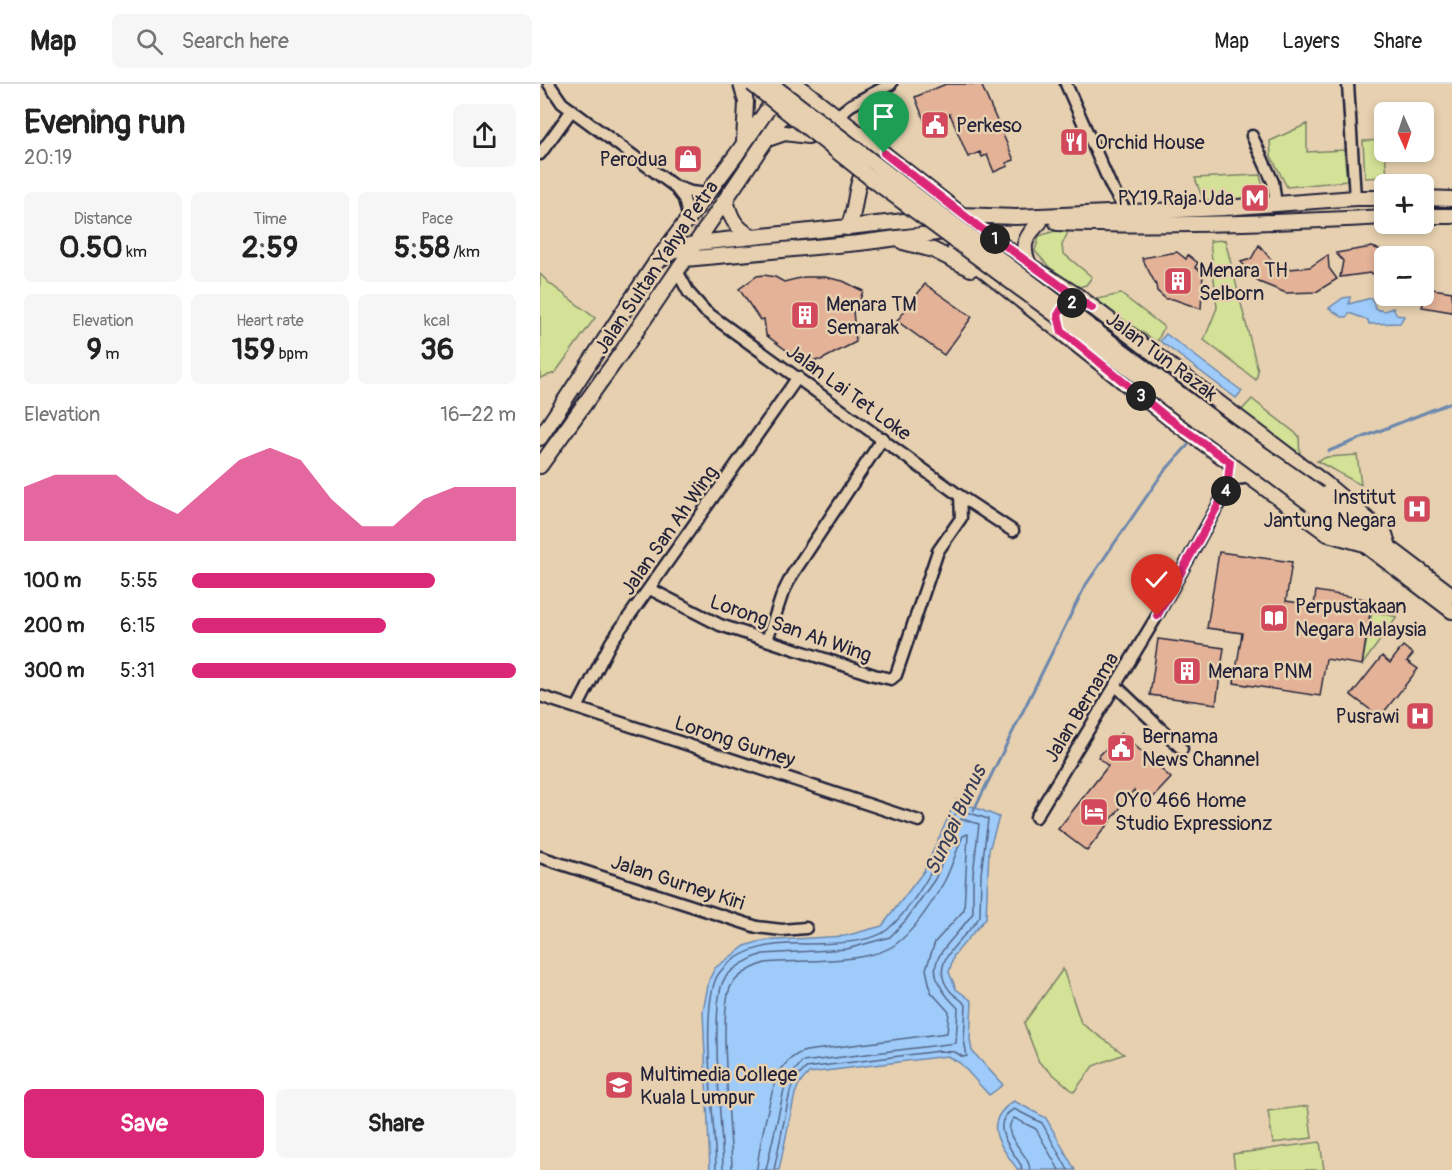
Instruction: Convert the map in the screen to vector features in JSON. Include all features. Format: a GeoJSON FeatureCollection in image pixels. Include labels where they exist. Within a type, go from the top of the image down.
{"type":"FeatureCollection","features":[{"type":"Feature","properties":{"kind":"main road"},"geometry":{"type":"LineString","coordinates":[[741,84],[746,102],[744,144]]}},
{"type":"Feature","properties":{"kind":"main road","name":"Jalan Tun Razak"},"geometry":{"type":"LineString","coordinates":[[747,84],[782,116],[936,233],[1168,418],[1328,534],[1361,543]]}},
{"type":"Feature","properties":{"kind":"main road","name":"Jalan Tun Razak"},"geometry":{"type":"LineString","coordinates":[[752,84],[868,176],[1315,499],[1389,548],[1452,595]]}},
{"type":"Feature","properties":{"kind":"main road","name":"Jalan Tun Razak"},"geometry":{"type":"LineString","coordinates":[[771,84],[1236,436],[1315,499],[1361,543],[1452,612]]}},
{"type":"Feature","properties":{"kind":"main road","name":"Jalan Sultan Yahya Petra"},"geometry":{"type":"LineString","coordinates":[[540,438],[656,262],[744,144],[785,84]]}},
{"type":"Feature","properties":{"kind":"main road","name":"Jalan Sultan Yahya Petra"},"geometry":{"type":"LineString","coordinates":[[540,466],[697,243],[782,116],[799,86]]}},
{"type":"Feature","properties":{"kind":"main road","name":"Jalan Tun Razak"},"geometry":{"type":"LineString","coordinates":[[799,86],[1029,265],[1092,308],[1326,484],[1385,534],[1389,548]]}},
{"type":"Feature","properties":{"kind":"main road"},"geometry":{"type":"LineString","coordinates":[[765,140],[785,133],[808,136]]}},
{"type":"Feature","properties":{"kind":"main road"},"geometry":{"type":"LineString","coordinates":[[847,228],[851,221],[854,197],[861,177]]}},
{"type":"Feature","properties":{"kind":"main road"},"geometry":{"type":"LineString","coordinates":[[681,265],[979,227],[1374,198]]}},
{"type":"Feature","properties":{"kind":"main road"},"geometry":{"type":"LineString","coordinates":[[1434,198],[1452,199]]}},
{"type":"Feature","properties":{"kind":"main road"},"geometry":{"type":"LineString","coordinates":[[726,199],[733,223],[739,230],[752,237]]}},
{"type":"Feature","properties":{"kind":"main road"},"geometry":{"type":"LineString","coordinates":[[656,262],[675,250],[697,243],[962,214],[1016,217],[1104,213],[1126,218],[1251,224],[1374,218]]}},
{"type":"Feature","properties":{"kind":"main road"},"geometry":{"type":"LineString","coordinates":[[1434,216],[1452,216]]}},
{"type":"Feature","properties":{"kind":"main road"},"geometry":{"type":"LineString","coordinates":[[1029,265],[1023,249],[1025,241],[1040,222]]}},
{"type":"Feature","properties":{"kind":"main road"},"geometry":{"type":"LineString","coordinates":[[889,240],[919,244],[1002,285]]}},
{"type":"Feature","properties":{"kind":"main road"},"geometry":{"type":"LineString","coordinates":[[1062,332],[1058,315],[1061,307],[1069,303],[1077,303],[1092,308]]}},
{"type":"Feature","properties":{"kind":"street"},"geometry":{"type":"LineString","coordinates":[[549,84],[562,103],[674,186],[684,199],[688,220]]}},
{"type":"Feature","properties":{"kind":"street"},"geometry":{"type":"LineString","coordinates":[[837,116],[851,105],[891,84]]}},
{"type":"Feature","properties":{"kind":"street"},"geometry":{"type":"LineString","coordinates":[[1066,84],[1126,218]]}},
{"type":"Feature","properties":{"kind":"street"},"geometry":{"type":"LineString","coordinates":[[1348,84],[1355,198]]}},
{"type":"Feature","properties":{"kind":"street"},"geometry":{"type":"LineString","coordinates":[[540,154],[572,110]]}},
{"type":"Feature","properties":{"kind":"street"},"geometry":{"type":"LineString","coordinates":[[1252,136],[1273,182],[1276,205]]}},
{"type":"Feature","properties":{"kind":"street"},"geometry":{"type":"LineString","coordinates":[[674,186],[691,192],[707,194]]}},
{"type":"Feature","properties":{"kind":"street"},"geometry":{"type":"LineString","coordinates":[[1104,213],[1110,202],[1111,186]]}},
{"type":"Feature","properties":{"kind":"street","name":"Jalan Lai Tet Loke"},"geometry":{"type":"LineString","coordinates":[[681,265],[689,293],[705,311],[960,496],[1013,531]]}},
{"type":"Feature","properties":{"kind":"street","name":"Jalan San Ah Wing"},"geometry":{"type":"LineString","coordinates":[[577,708],[610,642],[650,589],[798,377]]}},
{"type":"Feature","properties":{"kind":"street"},"geometry":{"type":"LineString","coordinates":[[767,640],[782,595],[792,575],[883,438]]}},
{"type":"Feature","properties":{"kind":"street","name":"Jalan Bernama"},"geometry":{"type":"LineString","coordinates":[[1036,818],[1157,616],[1227,489],[1230,462]]}},
{"type":"Feature","properties":{"kind":"street"},"geometry":{"type":"LineString","coordinates":[[1227,489],[1236,479],[1251,477]]}},
{"type":"Feature","properties":{"kind":"street","name":"Lorong San Ah Wing"},"geometry":{"type":"LineString","coordinates":[[650,589],[704,618],[891,679],[897,675],[938,551],[961,518],[960,496]]}},
{"type":"Feature","properties":{"kind":"street"},"geometry":{"type":"LineString","coordinates":[[1115,685],[1182,749]]}},
{"type":"Feature","properties":{"kind":"street","name":"Lorong Gurney"},"geometry":{"type":"LineString","coordinates":[[540,696],[919,821]]}},
{"type":"Feature","properties":{"kind":"street","name":"Jalan Gurney Kiri"},"geometry":{"type":"LineString","coordinates":[[540,857],[757,927],[782,930],[806,928]]}},
{"type":"Feature","properties":{"kind":"green space"},"geometry":{"type":"Polygon","coordinates":[[[1307,124],[1307,152],[1344,150],[1347,181],[1287,187],[1271,156],[1270,141],[1307,124]]]}},
{"type":"Feature","properties":{"kind":"green space"},"geometry":{"type":"Polygon","coordinates":[[[1374,140],[1374,162],[1386,162],[1387,174],[1374,174],[1374,178],[1365,178],[1363,141],[1374,140]]]}},
{"type":"Feature","properties":{"kind":"green space"},"geometry":{"type":"Polygon","coordinates":[[[1260,175],[1265,195],[1260,200],[1212,203],[1203,200],[1195,178],[1260,175]]]}},
{"type":"Feature","properties":{"kind":"green space"},"geometry":{"type":"Polygon","coordinates":[[[1055,231],[1068,232],[1062,245],[1063,253],[1092,277],[1086,285],[1079,287],[1050,268],[1035,251],[1039,236],[1055,231]]]}},
{"type":"Feature","properties":{"kind":"green space"},"geometry":{"type":"Polygon","coordinates":[[[1225,240],[1258,371],[1256,380],[1204,340],[1217,308],[1210,241],[1225,240]]]}},
{"type":"Feature","properties":{"kind":"green space"},"geometry":{"type":"Polygon","coordinates":[[[540,274],[595,318],[555,373],[540,378],[540,274]]]}},
{"type":"Feature","properties":{"kind":"green space"},"geometry":{"type":"Polygon","coordinates":[[[1121,294],[1164,327],[1157,342],[1092,300],[1121,294]]]}},
{"type":"Feature","properties":{"kind":"green space"},"geometry":{"type":"Polygon","coordinates":[[[1252,399],[1299,436],[1300,460],[1240,412],[1252,399]]]}},
{"type":"Feature","properties":{"kind":"green space"},"geometry":{"type":"Polygon","coordinates":[[[1357,455],[1361,485],[1317,461],[1327,457],[1357,455]]]}},
{"type":"Feature","properties":{"kind":"green space"},"geometry":{"type":"Polygon","coordinates":[[[1372,611],[1397,617],[1362,665],[1372,611]]]}},
{"type":"Feature","properties":{"kind":"green space"},"geometry":{"type":"Polygon","coordinates":[[[1063,969],[1081,1023],[1124,1054],[1093,1066],[1074,1092],[1039,1062],[1024,1023],[1063,969]]]}},
{"type":"Feature","properties":{"kind":"green space"},"geometry":{"type":"Polygon","coordinates":[[[1308,1106],[1312,1138],[1273,1143],[1268,1111],[1308,1106]]]}},
{"type":"Feature","properties":{"kind":"green space"},"geometry":{"type":"Polygon","coordinates":[[[1320,1142],[1324,1170],[1235,1170],[1233,1154],[1320,1142]]]}},
{"type":"Feature","properties":{"kind":"water"},"geometry":{"type":"Polygon","coordinates":[[[1350,297],[1349,304],[1371,298],[1376,309],[1384,311],[1393,308],[1397,315],[1404,316],[1400,323],[1369,324],[1368,320],[1349,313],[1347,317],[1342,317],[1329,308],[1343,298],[1350,297]]]}},
{"type":"Feature","properties":{"kind":"water"},"geometry":{"type":"Polygon","coordinates":[[[1166,334],[1242,391],[1236,398],[1160,341],[1166,334]]]}},
{"type":"Feature","properties":{"kind":"water"},"geometry":{"type":"Polygon","coordinates":[[[956,800],[999,817],[989,850],[986,918],[954,955],[949,972],[956,989],[972,1001],[970,1040],[972,1051],[1003,1085],[989,1095],[960,1063],[947,1056],[809,1073],[799,1084],[795,1094],[779,1170],[710,1170],[703,1011],[709,980],[715,968],[745,946],[761,941],[845,936],[882,926],[924,871],[956,800]]]}},
{"type":"Feature","properties":{"kind":"water"},"geometry":{"type":"Polygon","coordinates":[[[1014,1101],[1046,1118],[1075,1170],[1018,1170],[1000,1143],[996,1126],[1004,1109],[1014,1101]]]}},
{"type":"Feature","properties":{"kind":"building"},"geometry":{"type":"Polygon","coordinates":[[[946,84],[981,84],[1014,160],[1006,163],[1008,166],[994,172],[987,155],[982,157],[980,152],[968,157],[950,114],[926,125],[915,97],[946,84]]]}},
{"type":"Feature","properties":{"kind":"building"},"geometry":{"type":"Polygon","coordinates":[[[1259,245],[1273,262],[1290,269],[1310,267],[1328,255],[1329,268],[1337,279],[1316,292],[1286,293],[1259,282],[1241,262],[1251,259],[1259,245]]]}},
{"type":"Feature","properties":{"kind":"building"},"geometry":{"type":"Polygon","coordinates":[[[1374,248],[1374,274],[1340,277],[1343,261],[1336,253],[1374,248]]]}},
{"type":"Feature","properties":{"kind":"building","name":"Menara TH Selborn"},"geometry":{"type":"Polygon","coordinates":[[[1177,252],[1186,259],[1188,255],[1198,263],[1195,267],[1203,273],[1201,309],[1173,299],[1166,299],[1157,291],[1142,258],[1177,252]]]}},
{"type":"Feature","properties":{"kind":"building","name":"Menara TM Semarak"},"geometry":{"type":"Polygon","coordinates":[[[764,275],[784,282],[804,277],[825,277],[843,281],[863,291],[856,311],[853,311],[856,342],[821,360],[801,361],[766,335],[764,319],[760,320],[739,289],[757,276],[764,275]]]}},
{"type":"Feature","properties":{"kind":"building"},"geometry":{"type":"Polygon","coordinates":[[[925,284],[972,317],[944,355],[897,321],[925,284]]]}},
{"type":"Feature","properties":{"kind":"building"},"geometry":{"type":"Polygon","coordinates":[[[1434,289],[1452,292],[1452,312],[1422,307],[1434,306],[1434,289]]]}},
{"type":"Feature","properties":{"kind":"building"},"geometry":{"type":"Polygon","coordinates":[[[1219,552],[1292,562],[1286,601],[1314,605],[1316,591],[1372,600],[1362,665],[1326,659],[1320,696],[1234,683],[1242,633],[1207,628],[1219,552]]]}},
{"type":"Feature","properties":{"kind":"building","name":"Menara PNM"},"geometry":{"type":"Polygon","coordinates":[[[1158,639],[1224,648],[1216,704],[1150,695],[1158,639]]]}},
{"type":"Feature","properties":{"kind":"building"},"geometry":{"type":"Polygon","coordinates":[[[1403,646],[1413,654],[1407,661],[1418,669],[1380,717],[1351,695],[1382,656],[1390,663],[1403,646]]]}},
{"type":"Feature","properties":{"kind":"building"},"geometry":{"type":"Polygon","coordinates":[[[1121,733],[1171,778],[1148,803],[1134,790],[1087,851],[1058,829],[1108,766],[1098,757],[1121,733]]]}},
{"type":"Feature","properties":{"kind":"waterway","name":"Sungai Bunus"},"geometry":{"type":"LineString","coordinates":[[1329,451],[1452,402]]}},
{"type":"Feature","properties":{"kind":"waterway","name":"Sungai Bunus"},"geometry":{"type":"LineString","coordinates":[[974,810],[1085,586],[1162,474],[1188,445]]}},
{"type":"Feature","properties":{"kind":"place","name":"Perkeso"},"geometry":{"type":"Point","coordinates":[935,125]}},
{"type":"Feature","properties":{"kind":"place","name":"Orchid House"},"geometry":{"type":"Point","coordinates":[1074,142]}},
{"type":"Feature","properties":{"kind":"place","name":"Perodua"},"geometry":{"type":"Point","coordinates":[688,159]}},
{"type":"Feature","properties":{"kind":"place","name":"PY19 Raja Uda"},"geometry":{"type":"Point","coordinates":[1255,198]}},
{"type":"Feature","properties":{"kind":"place","name":"Menara TH Selborn"},"geometry":{"type":"Point","coordinates":[1178,281]}},
{"type":"Feature","properties":{"kind":"place","name":"Menara TM Semarak"},"geometry":{"type":"Point","coordinates":[805,315]}},
{"type":"Feature","properties":{"kind":"place","name":"Institut Jantung Negara"},"geometry":{"type":"Point","coordinates":[1417,509]}},
{"type":"Feature","properties":{"kind":"place","name":"Perpustakaan Negara Malaysia"},"geometry":{"type":"Point","coordinates":[1274,618]}},
{"type":"Feature","properties":{"kind":"place","name":"Menara PNM"},"geometry":{"type":"Point","coordinates":[1187,671]}},
{"type":"Feature","properties":{"kind":"place","name":"Pusrawi"},"geometry":{"type":"Point","coordinates":[1420,716]}},
{"type":"Feature","properties":{"kind":"place","name":"Bernama News Channel"},"geometry":{"type":"Point","coordinates":[1121,748]}},
{"type":"Feature","properties":{"kind":"place","name":"OYO 466 Home Studio Expressionz"},"geometry":{"type":"Point","coordinates":[1094,812]}},
{"type":"Feature","properties":{"kind":"place","name":"Multimedia College Kuala Lumpur"},"geometry":{"type":"Point","coordinates":[619,1085]}},
{"type":"Feature","properties":{"kind":"route"},"geometry":{"type":"LineString","coordinates":[[884,153],[1029,265],[1078,296],[1092,308],[1077,303],[1069,303],[1061,307],[1058,321],[1062,332],[1168,418],[1230,462],[1227,489],[1157,616]]}}]}
